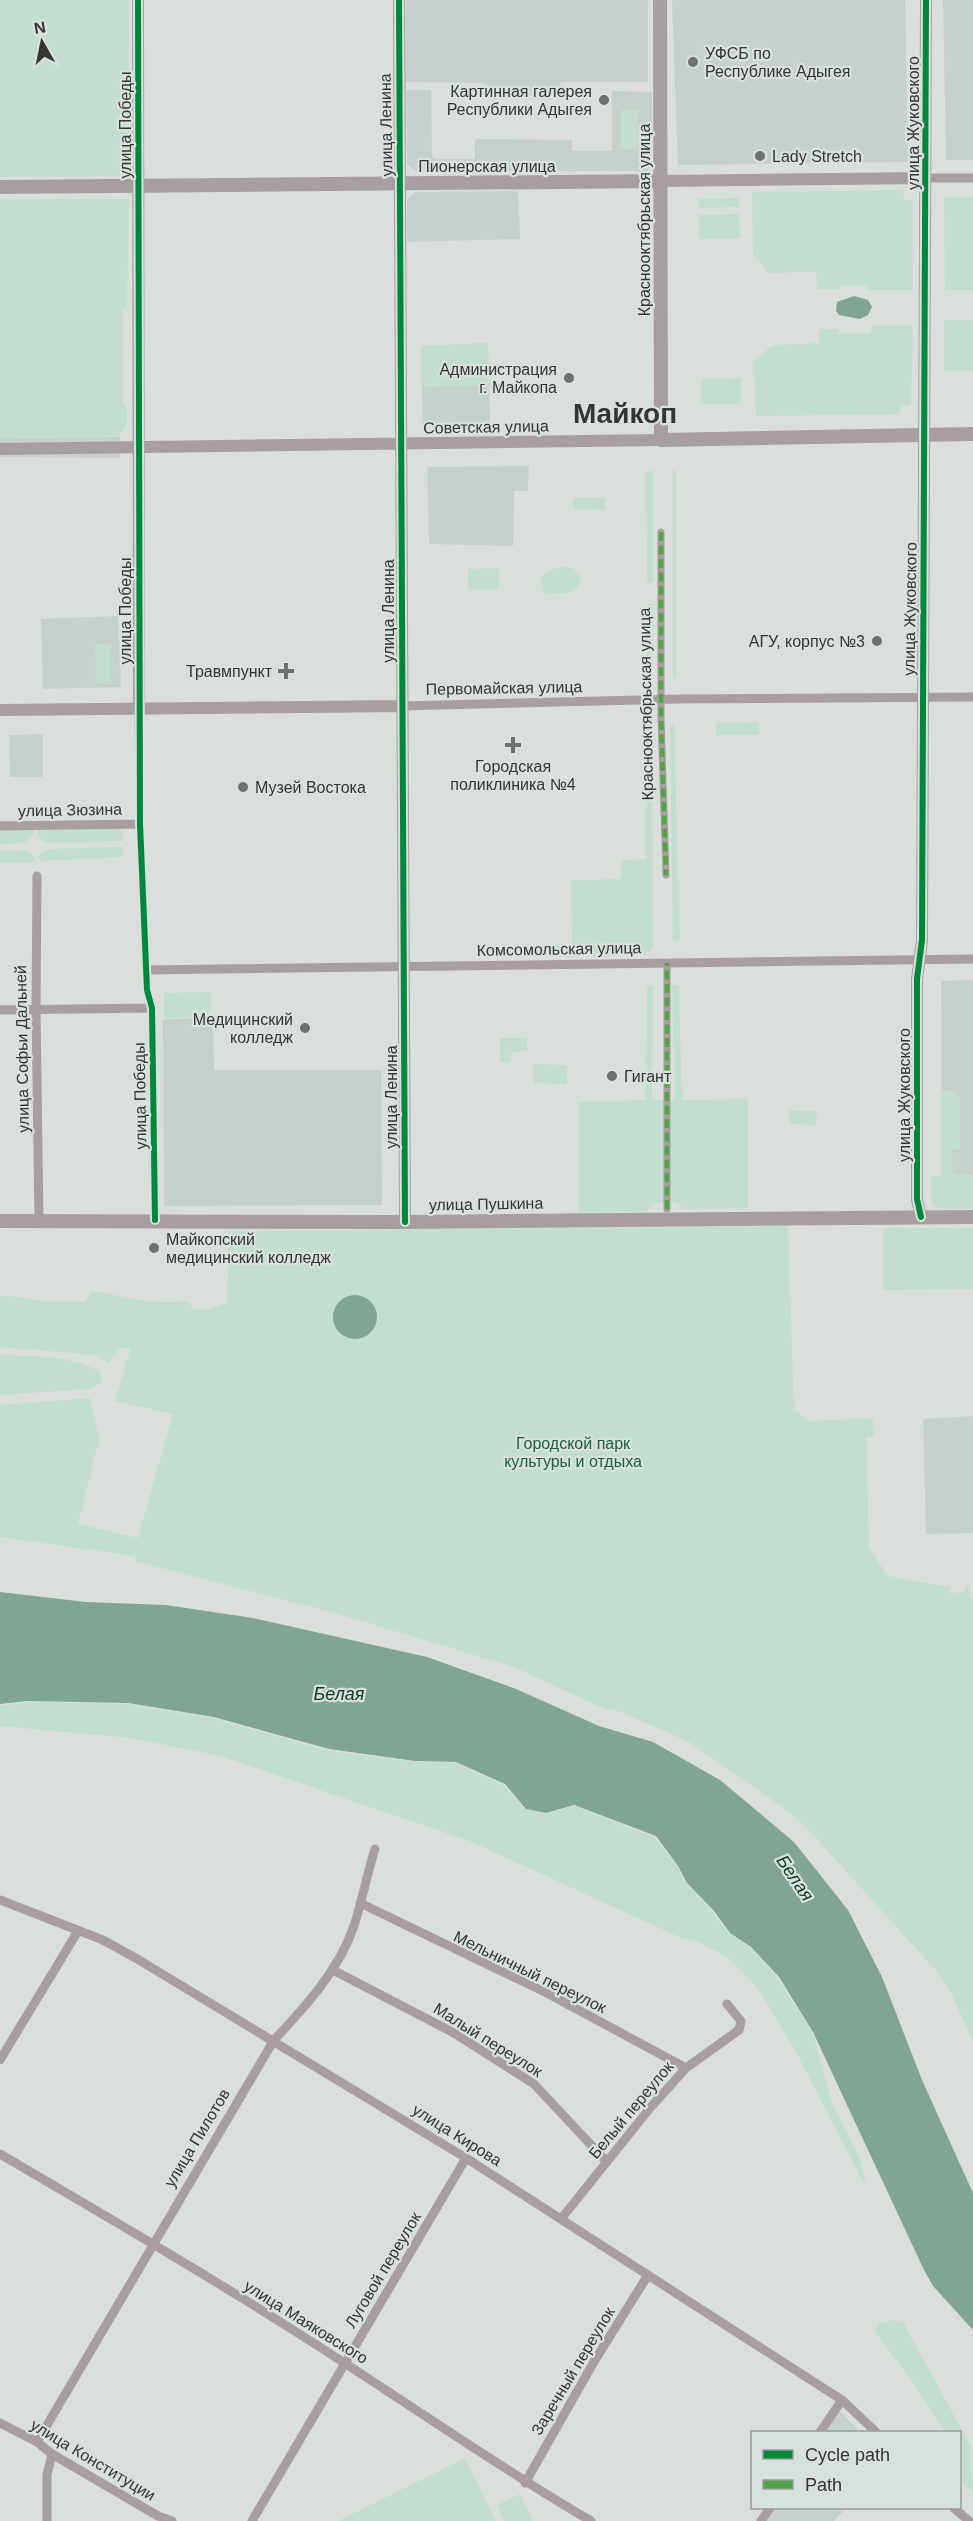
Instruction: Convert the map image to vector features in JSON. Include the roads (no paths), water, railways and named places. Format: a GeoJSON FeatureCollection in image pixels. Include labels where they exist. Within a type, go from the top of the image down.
{"type":"FeatureCollection","features":[{"type":"Feature","properties":{"kind":"main road","name":"Краснооктябрьская улица"},"geometry":{"type":"LineString","coordinates":[[660,0],[662,440]]}},
{"type":"Feature","properties":{"kind":"main road","name":"Пионерская улица"},"geometry":{"type":"LineString","coordinates":[[0,187],[661,181]]}},
{"type":"Feature","properties":{"kind":"main road","name":"Советская улица"},"geometry":{"type":"LineString","coordinates":[[662,440],[973,434]]}},
{"type":"Feature","properties":{"kind":"main road","name":"улица Пушкина"},"geometry":{"type":"LineString","coordinates":[[0,1221],[405,1222],[667,1214],[973,1217]]}},
{"type":"Feature","properties":{"kind":"street","name":"улица Победы"},"geometry":{"type":"LineString","coordinates":[[138,0],[140,824],[147,990],[153,1008],[155,1220]]}},
{"type":"Feature","properties":{"kind":"street","name":"улица Ленина"},"geometry":{"type":"LineString","coordinates":[[399,0],[405,1222]]}},
{"type":"Feature","properties":{"kind":"street","name":"улица Жуковского"},"geometry":{"type":"LineString","coordinates":[[921,1218],[918,1199],[917,979],[921,960],[926,0]]}},
{"type":"Feature","properties":{"kind":"street","name":"Пионерская улица"},"geometry":{"type":"LineString","coordinates":[[661,181],[973,178]]}},
{"type":"Feature","properties":{"kind":"street","name":"Советская улица"},"geometry":{"type":"LineString","coordinates":[[0,449],[662,440]]}},
{"type":"Feature","properties":{"kind":"street","name":"Краснооктябрьская улица"},"geometry":{"type":"LineString","coordinates":[[661,531],[661,699],[666,875]]}},
{"type":"Feature","properties":{"kind":"street","name":"Первомайская улица"},"geometry":{"type":"LineString","coordinates":[[0,710],[973,696]]}},
{"type":"Feature","properties":{"kind":"street","name":"улица Зюзина"},"geometry":{"type":"LineString","coordinates":[[0,826],[140,824]]}},
{"type":"Feature","properties":{"kind":"street","name":"улица Софьи Дальней"},"geometry":{"type":"LineString","coordinates":[[37,876],[39,1222]]}},
{"type":"Feature","properties":{"kind":"street","name":"Комсомольская улица"},"geometry":{"type":"LineString","coordinates":[[146,970],[973,959]]}},
{"type":"Feature","properties":{"kind":"street"},"geometry":{"type":"LineString","coordinates":[[667,963],[667,1214]]}},
{"type":"Feature","properties":{"kind":"street"},"geometry":{"type":"LineString","coordinates":[[0,1010],[153,1008]]}},
{"type":"Feature","properties":{"kind":"street","name":"улица Пилотов"},"geometry":{"type":"LineString","coordinates":[[37,2442],[152,2243],[274,2040],[296,2017],[333,1970],[353,1928],[375,1849]]}},
{"type":"Feature","properties":{"kind":"street","name":"улица Кирова"},"geometry":{"type":"LineString","coordinates":[[0,1900],[78,1930],[139,1960],[274,2040],[466,2158],[842,2400],[874,2431]]}},
{"type":"Feature","properties":{"kind":"street","name":"Мельничный переулок"},"geometry":{"type":"LineString","coordinates":[[360,1903],[545,1992],[686,2068]]}},
{"type":"Feature","properties":{"kind":"street"},"geometry":{"type":"LineString","coordinates":[[0,2060],[78,1930]]}},
{"type":"Feature","properties":{"kind":"street","name":"Малый переулок"},"geometry":{"type":"LineString","coordinates":[[333,1970],[454,2033],[534,2084],[608,2162]]}},
{"type":"Feature","properties":{"kind":"street","name":"Белый переулок"},"geometry":{"type":"LineString","coordinates":[[561,2219],[686,2068],[740,2029],[740,2019],[727,2004]]}},
{"type":"Feature","properties":{"kind":"street","name":"улица Маяковского"},"geometry":{"type":"LineString","coordinates":[[0,2154],[152,2243],[345,2363],[525,2483],[591,2521]]}},
{"type":"Feature","properties":{"kind":"street","name":"Луговой переулок"},"geometry":{"type":"LineString","coordinates":[[252,2521],[466,2158]]}},
{"type":"Feature","properties":{"kind":"street","name":"Заречный переулок"},"geometry":{"type":"LineString","coordinates":[[525,2483],[595,2360],[648,2276]]}},
{"type":"Feature","properties":{"kind":"street"},"geometry":{"type":"LineString","coordinates":[[821,2431],[842,2400]]}},
{"type":"Feature","properties":{"kind":"street","name":"улица Конституции"},"geometry":{"type":"LineString","coordinates":[[0,2423],[37,2442],[52,2454],[172,2521]]}},
{"type":"Feature","properties":{"kind":"street"},"geometry":{"type":"LineString","coordinates":[[46,2521],[47,2475],[52,2454]]}},
{"type":"Feature","properties":{"kind":"street"},"geometry":{"type":"LineString","coordinates":[[955,2509],[969,2521]]}},
{"type":"Feature","properties":{"kind":"water"},"geometry":{"type":"Polygon","coordinates":[[[854,296],[868,300],[872,307],[868,315],[860,319],[839,315],[836,311],[837,302],[854,296]]]}},
{"type":"Feature","properties":{"kind":"water"},"geometry":{"type":"Polygon","coordinates":[[[355,1295],[371,1301],[377,1317],[371,1333],[355,1339],[339,1333],[333,1317],[339,1301],[355,1295]]]}},
{"type":"Feature","properties":{"kind":"water","name":"Белая"},"geometry":{"type":"Polygon","coordinates":[[[0,1592],[86,1602],[166,1605],[253,1618],[427,1657],[516,1689],[599,1726],[653,1742],[720,1780],[794,1842],[848,1910],[882,1977],[922,2080],[973,2193],[973,2330],[933,2286],[924,2270],[813,2032],[779,1977],[751,1947],[730,1933],[714,1911],[687,1883],[678,1866],[656,1836],[574,1805],[546,1813],[526,1809],[505,1784],[456,1762],[415,1761],[329,1749],[214,1717],[128,1703],[27,1701],[0,1704],[0,1592]]]}},
{"type":"Feature","properties":{"kind":"place","name":"УФСБ по Республике Адыгея"},"geometry":{"type":"Point","coordinates":[693,62]}},
{"type":"Feature","properties":{"kind":"place","name":"Картинная галерея Республики Адыгея"},"geometry":{"type":"Point","coordinates":[604,100]}},
{"type":"Feature","properties":{"kind":"place","name":"Lady Stretch"},"geometry":{"type":"Point","coordinates":[760,156]}},
{"type":"Feature","properties":{"kind":"place","name":"Администрация г. Майкопа"},"geometry":{"type":"Point","coordinates":[569,378]}},
{"type":"Feature","properties":{"kind":"place","name":"АГУ, корпус №3"},"geometry":{"type":"Point","coordinates":[877,641]}},
{"type":"Feature","properties":{"kind":"place","name":"Травмпункт"},"geometry":{"type":"Point","coordinates":[286,671]}},
{"type":"Feature","properties":{"kind":"place","name":"Городская поликлиника №4"},"geometry":{"type":"Point","coordinates":[513,745]}},
{"type":"Feature","properties":{"kind":"place","name":"Музей Востока"},"geometry":{"type":"Point","coordinates":[243,787]}},
{"type":"Feature","properties":{"kind":"place","name":"Медицинский колледж"},"geometry":{"type":"Point","coordinates":[305,1028]}},
{"type":"Feature","properties":{"kind":"place","name":"Гигант"},"geometry":{"type":"Point","coordinates":[612,1076]}},
{"type":"Feature","properties":{"kind":"place","name":"Майкопский медицинский колледж"},"geometry":{"type":"Point","coordinates":[154,1248]}},
{"type":"Feature","properties":{"kind":"district","name":"Майкоп"},"geometry":{"type":"Point","coordinates":[625,413]}},
{"type":"Feature","properties":{"kind":"park label","name":"Городской парк культуры и отдыха"},"geometry":{"type":"Point","coordinates":[573,1452]}}]}
